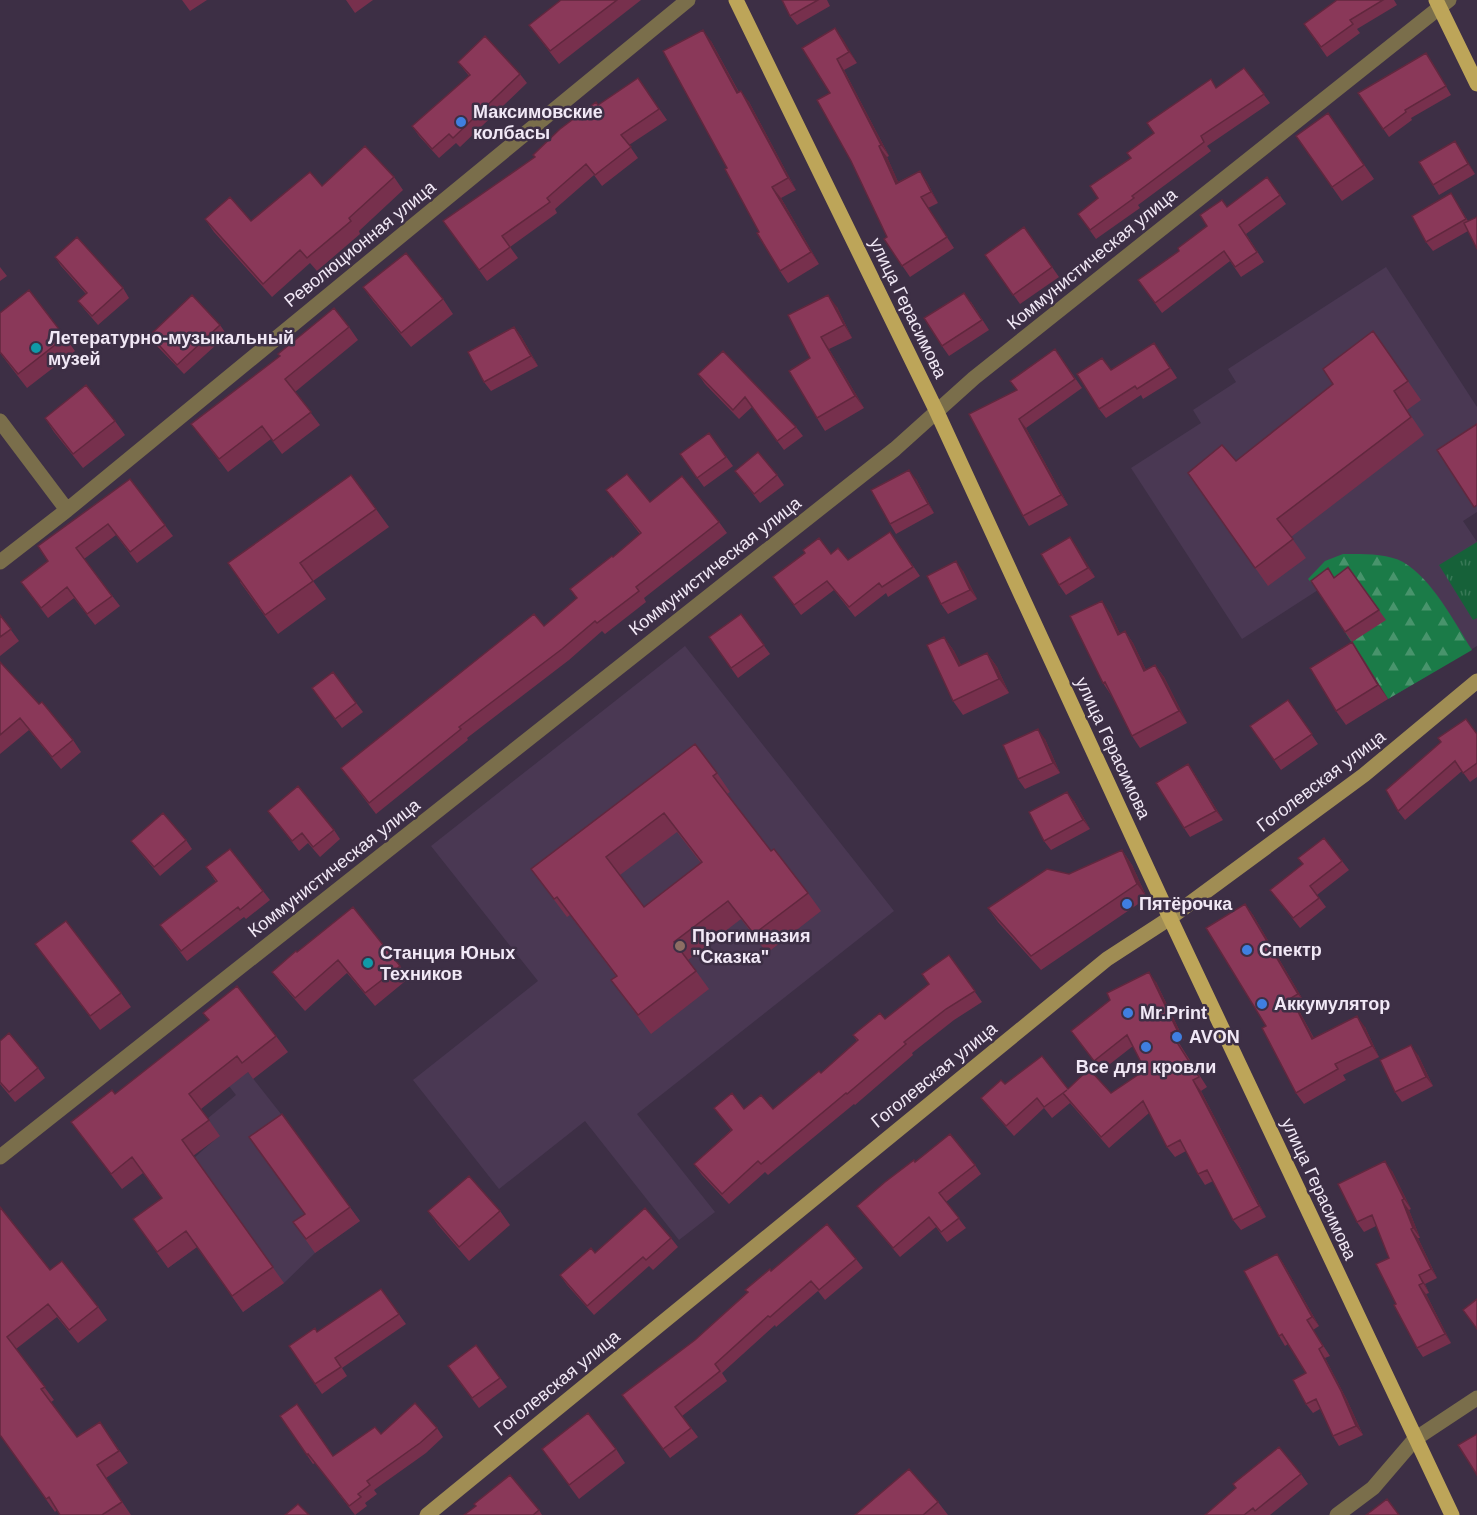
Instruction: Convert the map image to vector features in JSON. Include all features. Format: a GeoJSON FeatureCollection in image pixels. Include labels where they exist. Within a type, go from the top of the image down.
{"type":"FeatureCollection","features":[{"type":"Feature","properties":{"kind":"main road","name":"улица Герасимова"},"geometry":{"type":"LineString","coordinates":[[736,0],[936,410],[1170,918],[1452,1515]]}},
{"type":"Feature","properties":{"kind":"main road"},"geometry":{"type":"LineString","coordinates":[[1441,2],[1477,84]]}},
{"type":"Feature","properties":{"kind":"street","name":"Революционная улица"},"geometry":{"type":"LineString","coordinates":[[0,562],[67,510],[688,0]]}},
{"type":"Feature","properties":{"kind":"street","name":"Коммунистическая улица"},"geometry":{"type":"LineString","coordinates":[[0,1157],[895,449],[974,378],[1441,2]]}},
{"type":"Feature","properties":{"kind":"street"},"geometry":{"type":"LineString","coordinates":[[0,421],[67,510]]}},
{"type":"Feature","properties":{"kind":"street","name":"Гоголевская улица"},"geometry":{"type":"LineString","coordinates":[[427,1515],[1107,959],[1170,918],[1364,775],[1477,681]]}},
{"type":"Feature","properties":{"kind":"street"},"geometry":{"type":"LineString","coordinates":[[1337,1515],[1373,1488],[1415,1439],[1477,1398]]}},
{"type":"Feature","properties":{"kind":"shaded area"},"geometry":{"type":"Polygon","coordinates":[[[1386,267],[1477,407],[1477,512],[1463,521],[1477,542],[1477,646],[1388,699],[1318,590],[1242,639],[1131,468],[1201,423],[1193,410],[1236,382],[1228,369],[1386,267]]]}},
{"type":"Feature","properties":{"kind":"shaded area","name":"Прогимназия \"Сказка\""},"geometry":{"type":"Polygon","coordinates":[[[685,646],[894,911],[637,1114],[715,1212],[679,1240],[585,1121],[499,1189],[413,1080],[538,981],[431,846],[685,646]]]}},
{"type":"Feature","properties":{"kind":"shaded area"},"geometry":{"type":"Polygon","coordinates":[[[214,1029],[292,1128],[360,1221],[315,1253],[284,1283],[243,1312],[197,1247],[168,1268],[144,1235],[173,1214],[153,1186],[194,1158],[219,1136],[207,1119],[236,1095],[199,1048],[214,1029]]]}},
{"type":"Feature","properties":{"kind":"green space"},"geometry":{"type":"Polygon","coordinates":[[[1477,542],[1477,618],[1473,620],[1439,565],[1477,542]]]}},
{"type":"Feature","properties":{"kind":"green space"},"geometry":{"type":"Polygon","coordinates":[[[1343,554],[1389,557],[1414,569],[1442,602],[1472,650],[1388,699],[1318,590],[1308,579],[1325,561],[1343,554]]]}},
{"type":"Feature","properties":{"kind":"building"},"geometry":{"type":"Polygon","coordinates":[[[561,0],[617,0],[550,51],[529,25],[561,0]]]}},
{"type":"Feature","properties":{"kind":"building"},"geometry":{"type":"Polygon","coordinates":[[[782,0],[818,0],[790,16],[782,0]]]}},
{"type":"Feature","properties":{"kind":"building"},"geometry":{"type":"Polygon","coordinates":[[[1337,0],[1383,0],[1350,20],[1353,24],[1321,47],[1304,24],[1337,0]]]}},
{"type":"Feature","properties":{"kind":"building"},"geometry":{"type":"Polygon","coordinates":[[[835,28],[849,52],[837,59],[881,145],[879,146],[896,184],[920,171],[931,192],[921,197],[947,237],[902,266],[884,239],[887,237],[851,161],[817,100],[830,93],[802,48],[835,28]]]}},
{"type":"Feature","properties":{"kind":"building"},"geometry":{"type":"Polygon","coordinates":[[[703,30],[737,93],[741,91],[788,178],[772,187],[811,252],[780,271],[757,233],[759,232],[725,169],[727,168],[663,51],[703,30]]]}},
{"type":"Feature","properties":{"kind":"building"},"geometry":{"type":"Polygon","coordinates":[[[485,36],[520,74],[453,138],[449,134],[432,149],[412,126],[470,75],[458,62],[485,36]]]}},
{"type":"Feature","properties":{"kind":"building"},"geometry":{"type":"Polygon","coordinates":[[[1426,53],[1446,86],[1405,110],[1406,112],[1383,129],[1358,93],[1426,53]]]}},
{"type":"Feature","properties":{"kind":"building"},"geometry":{"type":"Polygon","coordinates":[[[1244,68],[1264,94],[1201,136],[1204,142],[1090,230],[1078,214],[1098,198],[1090,186],[1131,158],[1127,153],[1154,133],[1147,123],[1211,79],[1216,88],[1244,68]]]}},
{"type":"Feature","properties":{"kind":"building"},"geometry":{"type":"Polygon","coordinates":[[[638,78],[659,109],[621,135],[631,147],[595,175],[586,164],[547,198],[550,202],[502,236],[510,247],[479,270],[443,221],[535,157],[533,155],[560,129],[596,102],[598,105],[638,78]]]}},
{"type":"Feature","properties":{"kind":"building"},"geometry":{"type":"Polygon","coordinates":[[[1328,113],[1364,165],[1332,187],[1296,136],[1328,113]]]}},
{"type":"Feature","properties":{"kind":"building"},"geometry":{"type":"Polygon","coordinates":[[[1455,141],[1468,164],[1433,185],[1419,162],[1455,141]]]}},
{"type":"Feature","properties":{"kind":"building"},"geometry":{"type":"Polygon","coordinates":[[[365,146],[394,177],[349,218],[351,221],[307,258],[300,250],[263,284],[205,219],[230,197],[251,221],[310,172],[322,186],[365,146]]]}},
{"type":"Feature","properties":{"kind":"building"},"geometry":{"type":"Polygon","coordinates":[[[1267,177],[1280,195],[1239,225],[1257,252],[1235,267],[1224,251],[1155,303],[1138,280],[1179,251],[1178,248],[1207,226],[1200,215],[1222,200],[1227,207],[1267,177]]]}},
{"type":"Feature","properties":{"kind":"building"},"geometry":{"type":"Polygon","coordinates":[[[1451,193],[1466,219],[1426,242],[1412,216],[1451,193]]]}},
{"type":"Feature","properties":{"kind":"building"},"geometry":{"type":"Polygon","coordinates":[[[1477,217],[1477,249],[1464,223],[1477,217]]]}},
{"type":"Feature","properties":{"kind":"building"},"geometry":{"type":"Polygon","coordinates":[[[1024,227],[1052,267],[1013,295],[985,255],[1024,227]]]}},
{"type":"Feature","properties":{"kind":"building"},"geometry":{"type":"Polygon","coordinates":[[[77,237],[123,288],[92,316],[78,301],[87,293],[55,257],[77,237]]]}},
{"type":"Feature","properties":{"kind":"building"},"geometry":{"type":"Polygon","coordinates":[[[406,253],[443,299],[401,333],[363,287],[406,253]]]}},
{"type":"Feature","properties":{"kind":"building","name":"Летературно-музыкальный музей"},"geometry":{"type":"Polygon","coordinates":[[[29,290],[65,337],[18,374],[0,352],[0,313],[29,290]]]}},
{"type":"Feature","properties":{"kind":"building"},"geometry":{"type":"Polygon","coordinates":[[[964,293],[982,320],[942,346],[924,318],[964,293]]]}},
{"type":"Feature","properties":{"kind":"building"},"geometry":{"type":"Polygon","coordinates":[[[192,295],[220,325],[177,365],[150,335],[192,295]]]}},
{"type":"Feature","properties":{"kind":"building"},"geometry":{"type":"Polygon","coordinates":[[[828,295],[844,325],[821,337],[855,396],[817,418],[789,371],[810,358],[788,315],[828,295]]]}},
{"type":"Feature","properties":{"kind":"building"},"geometry":{"type":"Polygon","coordinates":[[[334,308],[349,327],[285,379],[311,412],[273,441],[262,426],[219,459],[191,424],[280,356],[278,354],[334,308]]]}},
{"type":"Feature","properties":{"kind":"building"},"geometry":{"type":"Polygon","coordinates":[[[514,327],[531,356],[484,382],[468,352],[514,327]]]}},
{"type":"Feature","properties":{"kind":"building"},"geometry":{"type":"Polygon","coordinates":[[[1373,331],[1408,381],[1394,391],[1411,417],[1277,519],[1293,539],[1255,568],[1188,473],[1222,445],[1236,461],[1333,384],[1323,369],[1373,331]]]}},
{"type":"Feature","properties":{"kind":"building"},"geometry":{"type":"Polygon","coordinates":[[[1154,343],[1170,368],[1137,389],[1135,386],[1099,409],[1077,374],[1102,358],[1111,370],[1154,343]]]}},
{"type":"Feature","properties":{"kind":"building"},"geometry":{"type":"Polygon","coordinates":[[[1055,349],[1075,379],[1019,419],[1061,495],[1023,516],[969,414],[1017,390],[1010,381],[1055,349]]]}},
{"type":"Feature","properties":{"kind":"building"},"geometry":{"type":"Polygon","coordinates":[[[723,351],[796,427],[777,441],[745,397],[733,410],[698,374],[723,351]]]}},
{"type":"Feature","properties":{"kind":"building"},"geometry":{"type":"Polygon","coordinates":[[[86,385],[115,421],[73,454],[45,418],[86,385]]]}},
{"type":"Feature","properties":{"kind":"building"},"geometry":{"type":"Polygon","coordinates":[[[1477,424],[1477,505],[1474,507],[1437,450],[1477,424]]]}},
{"type":"Feature","properties":{"kind":"building"},"geometry":{"type":"Polygon","coordinates":[[[709,433],[726,457],[697,478],[680,454],[709,433]]]}},
{"type":"Feature","properties":{"kind":"building"},"geometry":{"type":"Polygon","coordinates":[[[758,452],[777,475],[754,494],[735,471],[758,452]]]}},
{"type":"Feature","properties":{"kind":"building"},"geometry":{"type":"Polygon","coordinates":[[[909,470],[928,504],[890,524],[871,490],[909,470]]]}},
{"type":"Feature","properties":{"kind":"building"},"geometry":{"type":"Polygon","coordinates":[[[627,474],[650,502],[682,476],[719,522],[636,587],[639,591],[597,623],[595,621],[459,727],[461,729],[369,803],[341,768],[534,614],[544,626],[577,598],[570,589],[641,533],[606,490],[627,474]]]}},
{"type":"Feature","properties":{"kind":"building"},"geometry":{"type":"Polygon","coordinates":[[[351,475],[376,509],[300,563],[313,581],[265,615],[228,563],[351,475]]]}},
{"type":"Feature","properties":{"kind":"building"},"geometry":{"type":"Polygon","coordinates":[[[130,479],[165,525],[130,552],[108,524],[76,548],[112,596],[87,614],[67,587],[41,608],[21,582],[48,561],[38,546],[130,479]]]}},
{"type":"Feature","properties":{"kind":"building"},"geometry":{"type":"Polygon","coordinates":[[[890,532],[913,567],[882,587],[879,583],[849,607],[827,581],[794,605],[773,577],[805,553],[803,550],[819,538],[831,554],[838,548],[848,560],[890,532]]]}},
{"type":"Feature","properties":{"kind":"building"},"geometry":{"type":"Polygon","coordinates":[[[1070,537],[1088,568],[1059,585],[1041,554],[1070,537]]]}},
{"type":"Feature","properties":{"kind":"building"},"geometry":{"type":"Polygon","coordinates":[[[956,561],[970,590],[941,604],[927,576],[956,561]]]}},
{"type":"Feature","properties":{"kind":"building"},"geometry":{"type":"Polygon","coordinates":[[[1348,567],[1379,610],[1345,632],[1311,581],[1328,568],[1334,578],[1348,567]]]}},
{"type":"Feature","properties":{"kind":"building"},"geometry":{"type":"Polygon","coordinates":[[[1102,601],[1118,635],[1125,631],[1144,671],[1155,665],[1179,711],[1132,736],[1070,616],[1102,601]]]}},
{"type":"Feature","properties":{"kind":"building"},"geometry":{"type":"Polygon","coordinates":[[[741,614],[764,645],[731,668],[709,637],[741,614]]]}},
{"type":"Feature","properties":{"kind":"building"},"geometry":{"type":"Polygon","coordinates":[[[0,615],[11,629],[0,637],[0,615]]]}},
{"type":"Feature","properties":{"kind":"building"},"geometry":{"type":"Polygon","coordinates":[[[944,637],[959,666],[987,653],[999,679],[953,701],[927,645],[944,637]]]}},
{"type":"Feature","properties":{"kind":"building"},"geometry":{"type":"Polygon","coordinates":[[[1352,642],[1378,685],[1336,711],[1310,668],[1352,642]]]}},
{"type":"Feature","properties":{"kind":"building"},"geometry":{"type":"Polygon","coordinates":[[[0,662],[39,704],[42,702],[73,740],[52,757],[20,718],[0,735],[0,662]]]}},
{"type":"Feature","properties":{"kind":"building"},"geometry":{"type":"Polygon","coordinates":[[[333,672],[356,703],[335,719],[312,688],[333,672]]]}},
{"type":"Feature","properties":{"kind":"building"},"geometry":{"type":"Polygon","coordinates":[[[1288,700],[1312,734],[1274,760],[1250,726],[1288,700]]]}},
{"type":"Feature","properties":{"kind":"building"},"geometry":{"type":"Polygon","coordinates":[[[1466,719],[1477,734],[1477,763],[1463,773],[1455,761],[1398,811],[1386,790],[1441,742],[1438,738],[1466,719]]]}},
{"type":"Feature","properties":{"kind":"building"},"geometry":{"type":"Polygon","coordinates":[[[1038,729],[1053,763],[1018,779],[1003,745],[1038,729]]]}},
{"type":"Feature","properties":{"kind":"building"},"geometry":{"type":"Polygon","coordinates":[[[695,744],[717,773],[713,776],[771,851],[774,849],[808,893],[754,934],[728,901],[674,942],[696,971],[638,1015],[611,980],[617,976],[557,897],[554,899],[531,869],[695,744]],[[664,813],[606,857],[644,907],[702,862],[664,813]]]}},
{"type":"Feature","properties":{"kind":"building"},"geometry":{"type":"Polygon","coordinates":[[[1188,764],[1216,811],[1184,828],[1156,783],[1188,764]]]}},
{"type":"Feature","properties":{"kind":"building"},"geometry":{"type":"Polygon","coordinates":[[[298,786],[334,830],[313,847],[302,833],[292,841],[268,811],[298,786]]]}},
{"type":"Feature","properties":{"kind":"building"},"geometry":{"type":"Polygon","coordinates":[[[1067,792],[1083,820],[1044,841],[1029,812],[1067,792]]]}},
{"type":"Feature","properties":{"kind":"building"},"geometry":{"type":"Polygon","coordinates":[[[163,813],[186,840],[154,867],[131,841],[163,813]]]}},
{"type":"Feature","properties":{"kind":"building"},"geometry":{"type":"Polygon","coordinates":[[[1324,838],[1342,861],[1310,886],[1319,898],[1293,918],[1270,890],[1303,864],[1298,858],[1324,838]]]}},
{"type":"Feature","properties":{"kind":"building"},"geometry":{"type":"Polygon","coordinates":[[[230,849],[263,891],[240,910],[238,907],[181,951],[160,925],[217,881],[206,867],[230,849]]]}},
{"type":"Feature","properties":{"kind":"building"},"geometry":{"type":"Polygon","coordinates":[[[1122,850],[1137,884],[1031,956],[988,908],[1047,869],[1069,874],[1122,850]]]}},
{"type":"Feature","properties":{"kind":"building"},"geometry":{"type":"Polygon","coordinates":[[[1245,904],[1298,994],[1291,998],[1312,1039],[1357,1016],[1372,1046],[1335,1064],[1338,1069],[1296,1093],[1262,1028],[1266,1026],[1206,928],[1245,904]]]}},
{"type":"Feature","properties":{"kind":"building"},"geometry":{"type":"Polygon","coordinates":[[[353,907],[400,966],[365,993],[338,960],[295,998],[272,972],[353,907]]]}},
{"type":"Feature","properties":{"kind":"building"},"geometry":{"type":"Polygon","coordinates":[[[66,921],[121,993],[90,1016],[35,944],[66,921]]]}},
{"type":"Feature","properties":{"kind":"building"},"geometry":{"type":"Polygon","coordinates":[[[949,955],[975,991],[946,1009],[904,1042],[906,1044],[847,1094],[761,1164],[758,1161],[722,1194],[694,1164],[732,1130],[714,1108],[732,1093],[744,1109],[761,1095],[773,1109],[819,1071],[821,1073],[858,1040],[853,1035],[880,1013],[885,1019],[929,984],[922,974],[949,955]]]}},
{"type":"Feature","properties":{"kind":"building"},"geometry":{"type":"Polygon","coordinates":[[[1149,972],[1177,1030],[1171,1033],[1199,1077],[1193,1080],[1259,1206],[1233,1220],[1207,1170],[1198,1174],[1180,1140],[1167,1147],[1143,1101],[1101,1137],[1063,1093],[1067,1090],[1044,1107],[1037,1098],[1006,1126],[981,1098],[1001,1080],[1005,1084],[1042,1056],[1068,1089],[1089,1069],[1111,1093],[1145,1070],[1127,1035],[1094,1061],[1071,1031],[1110,1000],[1107,993],[1149,972]]]}},
{"type":"Feature","properties":{"kind":"building"},"geometry":{"type":"Polygon","coordinates":[[[237,986],[276,1036],[242,1063],[237,1056],[189,1094],[209,1120],[182,1140],[273,1267],[232,1296],[186,1231],[157,1252],[133,1219],[162,1198],[132,1157],[111,1174],[71,1122],[112,1090],[115,1094],[209,1020],[203,1013],[237,986]]]}},
{"type":"Feature","properties":{"kind":"building"},"geometry":{"type":"Polygon","coordinates":[[[9,1033],[38,1068],[9,1092],[0,1082],[0,1041],[9,1033]]]}},
{"type":"Feature","properties":{"kind":"building"},"geometry":{"type":"Polygon","coordinates":[[[1411,1045],[1426,1077],[1395,1092],[1380,1060],[1411,1045]]]}},
{"type":"Feature","properties":{"kind":"building"},"geometry":{"type":"Polygon","coordinates":[[[282,1114],[350,1207],[306,1239],[293,1222],[305,1214],[249,1137],[282,1114]]]}},
{"type":"Feature","properties":{"kind":"building"},"geometry":{"type":"Polygon","coordinates":[[[950,1134],[975,1165],[939,1193],[959,1218],[941,1232],[929,1217],[893,1248],[857,1206],[885,1182],[950,1134]]]}},
{"type":"Feature","properties":{"kind":"building"},"geometry":{"type":"Polygon","coordinates":[[[1385,1161],[1404,1199],[1402,1200],[1413,1228],[1411,1229],[1431,1269],[1419,1275],[1423,1283],[1419,1285],[1445,1334],[1417,1348],[1394,1305],[1396,1304],[1376,1264],[1389,1258],[1372,1215],[1357,1222],[1338,1184],[1385,1161]]]}},
{"type":"Feature","properties":{"kind":"building"},"geometry":{"type":"Polygon","coordinates":[[[469,1176],[500,1211],[459,1247],[428,1211],[469,1176]]]}},
{"type":"Feature","properties":{"kind":"building"},"geometry":{"type":"Polygon","coordinates":[[[0,1207],[50,1270],[62,1261],[98,1307],[69,1330],[48,1304],[7,1337],[45,1387],[41,1389],[77,1437],[100,1422],[119,1451],[97,1465],[122,1502],[102,1515],[60,1515],[49,1497],[46,1499],[0,1435],[0,1207]]]}},
{"type":"Feature","properties":{"kind":"building"},"geometry":{"type":"Polygon","coordinates":[[[645,1208],[671,1238],[646,1260],[643,1257],[587,1306],[560,1275],[591,1248],[595,1253],[645,1208]]]}},
{"type":"Feature","properties":{"kind":"building"},"geometry":{"type":"Polygon","coordinates":[[[827,1224],[856,1259],[819,1290],[811,1281],[715,1364],[720,1371],[675,1407],[691,1428],[663,1449],[622,1395],[695,1340],[748,1292],[745,1290],[827,1224]]]}},
{"type":"Feature","properties":{"kind":"building"},"geometry":{"type":"Polygon","coordinates":[[[1277,1254],[1312,1317],[1307,1320],[1323,1346],[1319,1349],[1356,1426],[1333,1436],[1316,1399],[1306,1404],[1293,1380],[1306,1373],[1282,1334],[1279,1336],[1244,1271],[1277,1254]]]}},
{"type":"Feature","properties":{"kind":"building"},"geometry":{"type":"Polygon","coordinates":[[[381,1289],[399,1314],[335,1358],[341,1367],[315,1384],[289,1346],[315,1328],[317,1332],[381,1289]]]}},
{"type":"Feature","properties":{"kind":"building"},"geometry":{"type":"Polygon","coordinates":[[[1477,1299],[1477,1329],[1463,1310],[1477,1299]]]}},
{"type":"Feature","properties":{"kind":"building"},"geometry":{"type":"Polygon","coordinates":[[[476,1345],[500,1378],[472,1398],[448,1366],[476,1345]]]}},
{"type":"Feature","properties":{"kind":"building"},"geometry":{"type":"Polygon","coordinates":[[[415,1403],[437,1428],[367,1481],[370,1485],[358,1494],[361,1497],[349,1506],[307,1455],[280,1416],[297,1404],[333,1456],[375,1427],[381,1434],[415,1403]]]}},
{"type":"Feature","properties":{"kind":"building"},"geometry":{"type":"Polygon","coordinates":[[[588,1413],[616,1449],[569,1485],[542,1449],[588,1413]]]}},
{"type":"Feature","properties":{"kind":"building"},"geometry":{"type":"Polygon","coordinates":[[[1477,1434],[1477,1475],[1458,1445],[1477,1434]]]}},
{"type":"Feature","properties":{"kind":"building"},"geometry":{"type":"Polygon","coordinates":[[[1279,1447],[1301,1474],[1255,1511],[1253,1508],[1244,1515],[1205,1515],[1236,1488],[1233,1484],[1279,1447]]]}},
{"type":"Feature","properties":{"kind":"building"},"geometry":{"type":"Polygon","coordinates":[[[909,1469],[938,1502],[923,1515],[855,1515],[909,1469]]]}},
{"type":"Feature","properties":{"kind":"building"},"geometry":{"type":"Polygon","coordinates":[[[510,1475],[539,1510],[533,1515],[464,1515],[476,1506],[474,1504],[510,1475]]]}},
{"type":"Feature","properties":{"kind":"building"},"geometry":{"type":"Polygon","coordinates":[[[1387,1499],[1399,1515],[1366,1515],[1387,1499]]]}},
{"type":"Feature","properties":{"kind":"building"},"geometry":{"type":"Polygon","coordinates":[[[298,1504],[309,1515],[285,1515],[298,1504]]]}},
{"type":"Feature","properties":{"kind":"place","name":"Максимовские колбасы"},"geometry":{"type":"Point","coordinates":[461,122]}},
{"type":"Feature","properties":{"kind":"place","name":"Летературно-музыкальный музей"},"geometry":{"type":"Point","coordinates":[36,348]}},
{"type":"Feature","properties":{"kind":"place","name":"Пятёрочка"},"geometry":{"type":"Point","coordinates":[1127,904]}},
{"type":"Feature","properties":{"kind":"place","name":"Прогимназия \"Сказка\""},"geometry":{"type":"Point","coordinates":[680,946]}},
{"type":"Feature","properties":{"kind":"place","name":"Спектр"},"geometry":{"type":"Point","coordinates":[1247,950]}},
{"type":"Feature","properties":{"kind":"place","name":"Станция Юных Техников"},"geometry":{"type":"Point","coordinates":[368,963]}},
{"type":"Feature","properties":{"kind":"place","name":"Аккумулятор"},"geometry":{"type":"Point","coordinates":[1262,1004]}},
{"type":"Feature","properties":{"kind":"place","name":"Mr.Print"},"geometry":{"type":"Point","coordinates":[1128,1013]}},
{"type":"Feature","properties":{"kind":"place","name":"AVON"},"geometry":{"type":"Point","coordinates":[1177,1037]}},
{"type":"Feature","properties":{"kind":"place","name":"Все для кровли"},"geometry":{"type":"Point","coordinates":[1146,1047]}}]}
